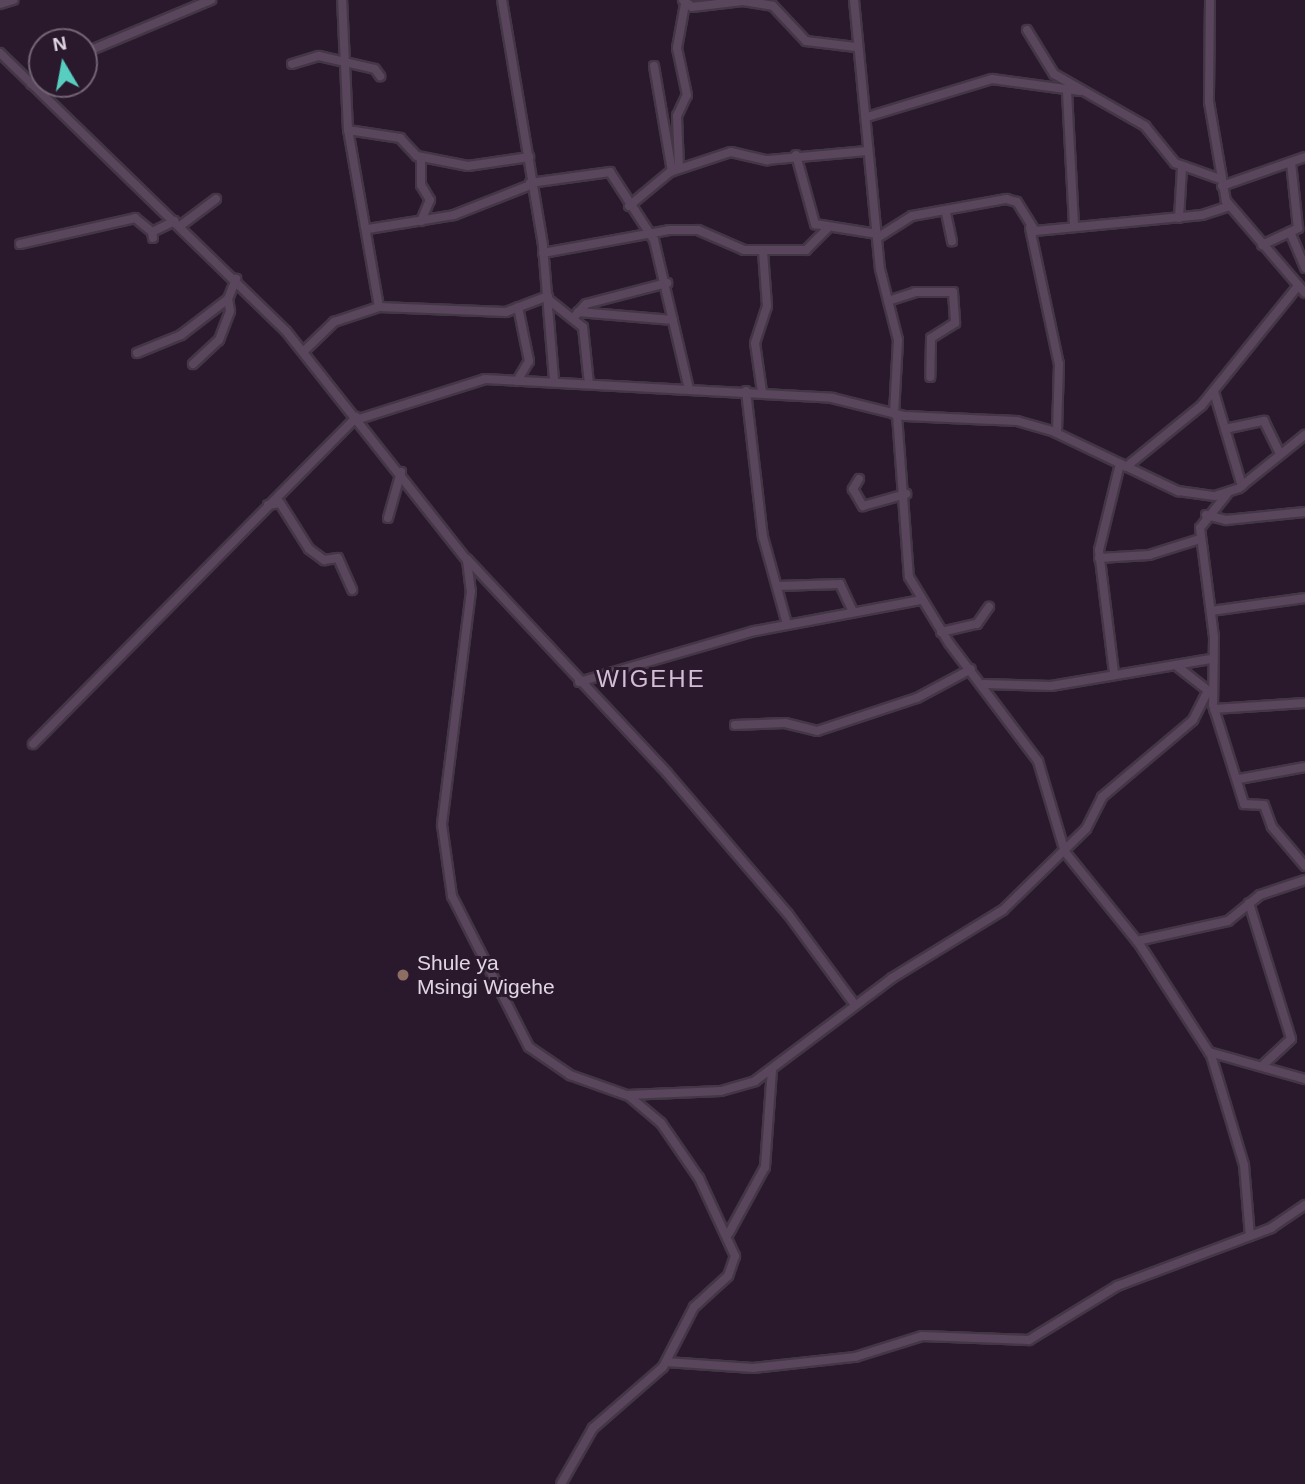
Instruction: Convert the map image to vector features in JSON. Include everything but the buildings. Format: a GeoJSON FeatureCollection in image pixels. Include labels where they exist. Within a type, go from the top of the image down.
{"type":"FeatureCollection","features":[{"type":"Feature","properties":{"kind":"street"},"geometry":{"type":"LineString","coordinates":[[0,4],[13,0]]}},
{"type":"Feature","properties":{"kind":"street"},"geometry":{"type":"LineString","coordinates":[[98,47],[193,3],[211,0]]}},
{"type":"Feature","properties":{"kind":"street"},"geometry":{"type":"LineString","coordinates":[[342,0],[348,130],[368,229],[379,307]]}},
{"type":"Feature","properties":{"kind":"street"},"geometry":{"type":"LineString","coordinates":[[502,0],[543,253],[549,298],[554,381]]}},
{"type":"Feature","properties":{"kind":"street"},"geometry":{"type":"LineString","coordinates":[[853,0],[856,47],[867,117],[866,151],[877,236],[898,340],[895,415],[906,495],[907,565],[920,600],[941,632],[984,684],[1046,778],[1065,852],[1137,941],[1209,1052],[1244,1165],[1250,1236]]}},
{"type":"Feature","properties":{"kind":"street"},"geometry":{"type":"LineString","coordinates":[[1210,0],[1206,63],[1221,183],[1229,206],[1305,293]]}},
{"type":"Feature","properties":{"kind":"street"},"geometry":{"type":"LineString","coordinates":[[675,169],[677,116],[687,95],[677,48],[684,2],[775,3],[806,41],[856,47]]}},
{"type":"Feature","properties":{"kind":"street"},"geometry":{"type":"LineString","coordinates":[[1027,30],[1054,74],[1145,126],[1182,168],[1221,183],[1305,158]]}},
{"type":"Feature","properties":{"kind":"street"},"geometry":{"type":"LineString","coordinates":[[0,53],[28,81]]}},
{"type":"Feature","properties":{"kind":"street"},"geometry":{"type":"LineString","coordinates":[[292,64],[319,56],[380,76]]}},
{"type":"Feature","properties":{"kind":"street"},"geometry":{"type":"LineString","coordinates":[[654,65],[675,169]]}},
{"type":"Feature","properties":{"kind":"street"},"geometry":{"type":"LineString","coordinates":[[867,117],[992,79],[1067,92],[1083,91]]}},
{"type":"Feature","properties":{"kind":"street"},"geometry":{"type":"LineString","coordinates":[[1067,92],[1074,226]]}},
{"type":"Feature","properties":{"kind":"street"},"geometry":{"type":"LineString","coordinates":[[46,98],[236,279],[304,351],[466,558],[772,896],[855,1005]]}},
{"type":"Feature","properties":{"kind":"street"},"geometry":{"type":"LineString","coordinates":[[348,130],[404,140],[421,157],[468,166],[529,157]]}},
{"type":"Feature","properties":{"kind":"street"},"geometry":{"type":"LineString","coordinates":[[629,206],[675,169],[738,150],[767,160],[796,155],[866,151]]}},
{"type":"Feature","properties":{"kind":"street"},"geometry":{"type":"LineString","coordinates":[[796,155],[807,209],[827,229],[877,236],[912,216],[946,213],[1012,199],[1030,228],[1059,364],[1057,433]]}},
{"type":"Feature","properties":{"kind":"street"},"geometry":{"type":"LineString","coordinates":[[421,157],[421,185],[430,200],[421,221]]}},
{"type":"Feature","properties":{"kind":"street"},"geometry":{"type":"LineString","coordinates":[[1262,245],[1298,226],[1291,163]]}},
{"type":"Feature","properties":{"kind":"street"},"geometry":{"type":"LineString","coordinates":[[1179,218],[1182,168]]}},
{"type":"Feature","properties":{"kind":"street"},"geometry":{"type":"LineString","coordinates":[[368,229],[421,221],[530,184],[607,171],[647,231],[667,283],[688,389]]}},
{"type":"Feature","properties":{"kind":"street"},"geometry":{"type":"LineString","coordinates":[[20,244],[135,218],[152,235],[177,224],[216,199]]}},
{"type":"Feature","properties":{"kind":"street"},"geometry":{"type":"LineString","coordinates":[[1030,228],[1179,218],[1229,206]]}},
{"type":"Feature","properties":{"kind":"street"},"geometry":{"type":"LineString","coordinates":[[946,213],[953,241]]}},
{"type":"Feature","properties":{"kind":"street"},"geometry":{"type":"LineString","coordinates":[[543,253],[647,231],[698,230],[717,243],[763,252],[806,250],[827,229]]}},
{"type":"Feature","properties":{"kind":"street"},"geometry":{"type":"LineString","coordinates":[[1290,232],[1305,268],[1291,277]]}},
{"type":"Feature","properties":{"kind":"street"},"geometry":{"type":"LineString","coordinates":[[762,392],[755,343],[767,306],[763,252]]}},
{"type":"Feature","properties":{"kind":"street"},"geometry":{"type":"LineString","coordinates":[[137,354],[181,335],[228,299],[236,279]]}},
{"type":"Feature","properties":{"kind":"street"},"geometry":{"type":"LineString","coordinates":[[577,314],[586,304],[667,283]]}},
{"type":"Feature","properties":{"kind":"street"},"geometry":{"type":"LineString","coordinates":[[1114,673],[1099,558],[1123,465],[1214,392],[1298,286]]}},
{"type":"Feature","properties":{"kind":"street"},"geometry":{"type":"LineString","coordinates":[[888,301],[915,292],[953,292],[954,323],[931,338],[930,377]]}},
{"type":"Feature","properties":{"kind":"street"},"geometry":{"type":"LineString","coordinates":[[304,351],[334,322],[379,307],[426,313],[518,307],[549,298],[577,314],[673,320]]}},
{"type":"Feature","properties":{"kind":"street"},"geometry":{"type":"LineString","coordinates":[[193,365],[219,340],[230,311],[228,299]]}},
{"type":"Feature","properties":{"kind":"street"},"geometry":{"type":"LineString","coordinates":[[517,381],[529,361],[518,307]]}},
{"type":"Feature","properties":{"kind":"street"},"geometry":{"type":"LineString","coordinates":[[577,314],[588,352],[589,384]]}},
{"type":"Feature","properties":{"kind":"street"},"geometry":{"type":"LineString","coordinates":[[33,744],[268,505],[358,418],[464,382],[554,381],[762,392],[832,398],[895,415],[968,414],[1057,433],[1178,491],[1228,494]]}},
{"type":"Feature","properties":{"kind":"street"},"geometry":{"type":"LineString","coordinates":[[746,391],[757,500],[787,624]]}},
{"type":"Feature","properties":{"kind":"street"},"geometry":{"type":"LineString","coordinates":[[1214,392],[1242,486]]}},
{"type":"Feature","properties":{"kind":"street"},"geometry":{"type":"LineString","coordinates":[[1225,429],[1264,421],[1280,454]]}},
{"type":"Feature","properties":{"kind":"street"},"geometry":{"type":"LineString","coordinates":[[1305,435],[1242,486],[1228,494],[1206,515],[1200,539],[1211,611],[1210,692],[1239,779],[1244,804],[1264,805],[1272,827],[1305,866]]}},
{"type":"Feature","properties":{"kind":"street"},"geometry":{"type":"LineString","coordinates":[[388,518],[401,472]]}},
{"type":"Feature","properties":{"kind":"street"},"geometry":{"type":"LineString","coordinates":[[859,479],[853,489],[863,506],[906,495]]}},
{"type":"Feature","properties":{"kind":"street"},"geometry":{"type":"LineString","coordinates":[[268,505],[280,503],[309,549],[324,560],[338,558],[352,590]]}},
{"type":"Feature","properties":{"kind":"street"},"geometry":{"type":"LineString","coordinates":[[1206,515],[1226,520],[1305,512]]}},
{"type":"Feature","properties":{"kind":"street"},"geometry":{"type":"LineString","coordinates":[[1099,558],[1149,555],[1200,539]]}},
{"type":"Feature","properties":{"kind":"street"},"geometry":{"type":"LineString","coordinates":[[466,558],[471,591],[442,824],[452,896],[529,1047],[570,1075],[625,1095],[645,1106],[678,1145],[729,1233],[734,1266],[700,1298],[666,1362],[593,1428],[561,1484]]}},
{"type":"Feature","properties":{"kind":"street"},"geometry":{"type":"LineString","coordinates":[[778,586],[840,584],[852,610]]}},
{"type":"Feature","properties":{"kind":"street"},"geometry":{"type":"LineString","coordinates":[[1211,611],[1305,599]]}},
{"type":"Feature","properties":{"kind":"street"},"geometry":{"type":"LineString","coordinates":[[579,682],[787,624],[852,610],[920,600]]}},
{"type":"Feature","properties":{"kind":"street"},"geometry":{"type":"LineString","coordinates":[[941,632],[976,624],[989,607]]}},
{"type":"Feature","properties":{"kind":"street"},"geometry":{"type":"LineString","coordinates":[[984,684],[1051,686],[1114,673],[1178,667],[1211,659]]}},
{"type":"Feature","properties":{"kind":"street"},"geometry":{"type":"LineString","coordinates":[[1178,667],[1210,692]]}},
{"type":"Feature","properties":{"kind":"street"},"geometry":{"type":"LineString","coordinates":[[735,725],[785,723],[817,731],[917,698],[971,669]]}},
{"type":"Feature","properties":{"kind":"street"},"geometry":{"type":"LineString","coordinates":[[625,1095],[721,1091],[772,1070],[855,1005],[1003,910],[1065,852],[1102,797],[1193,720],[1210,692]]}},
{"type":"Feature","properties":{"kind":"street"},"geometry":{"type":"LineString","coordinates":[[1214,709],[1305,703]]}},
{"type":"Feature","properties":{"kind":"street"},"geometry":{"type":"LineString","coordinates":[[1239,779],[1305,767]]}},
{"type":"Feature","properties":{"kind":"street"},"geometry":{"type":"LineString","coordinates":[[1137,941],[1228,921],[1250,903],[1305,880]]}},
{"type":"Feature","properties":{"kind":"street"},"geometry":{"type":"LineString","coordinates":[[1250,903],[1291,1040],[1264,1065]]}},
{"type":"Feature","properties":{"kind":"street"},"geometry":{"type":"LineString","coordinates":[[1209,1052],[1264,1065],[1305,1079]]}},
{"type":"Feature","properties":{"kind":"street"},"geometry":{"type":"LineString","coordinates":[[729,1233],[765,1167],[772,1070]]}},
{"type":"Feature","properties":{"kind":"street"},"geometry":{"type":"LineString","coordinates":[[666,1362],[752,1368],[855,1357],[922,1336],[1029,1340],[1117,1286],[1250,1236],[1305,1205]]}},
{"type":"Feature","properties":{"kind":"place","name":"Shule ya Msingi Wigehe"},"geometry":{"type":"Point","coordinates":[403,975]}},
{"type":"Feature","properties":{"kind":"district","name":"WIGEHE"},"geometry":{"type":"Point","coordinates":[651,679]}}]}
